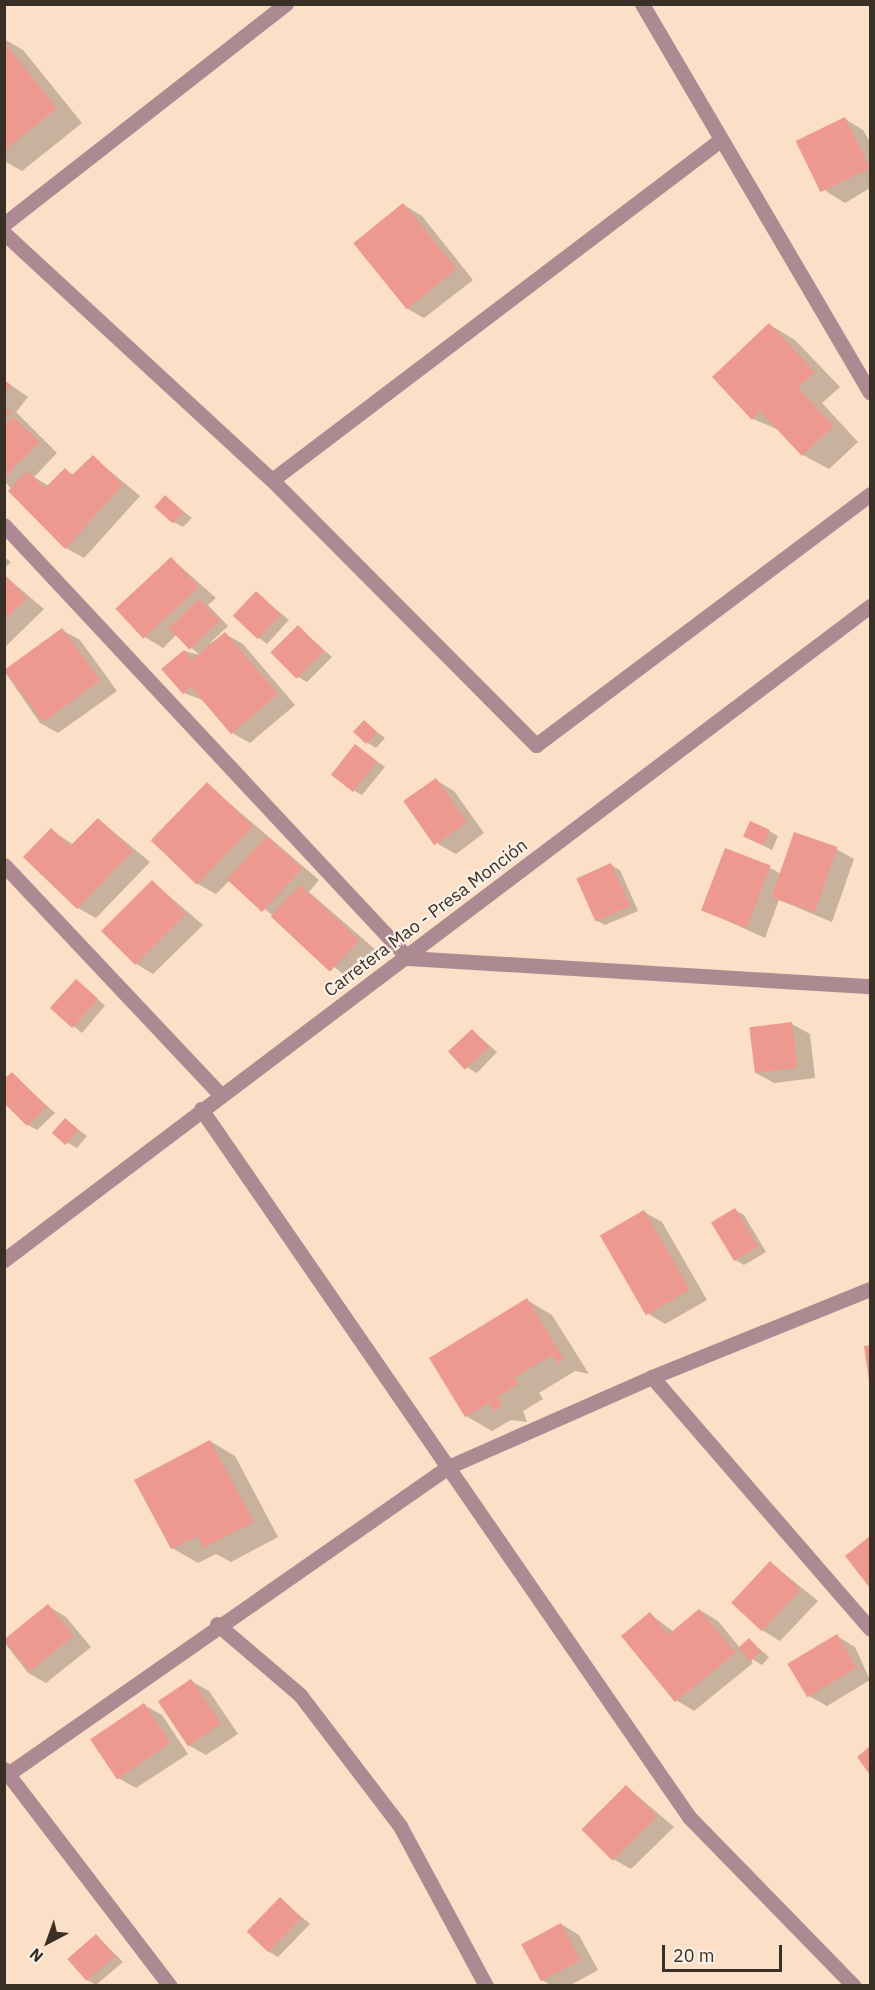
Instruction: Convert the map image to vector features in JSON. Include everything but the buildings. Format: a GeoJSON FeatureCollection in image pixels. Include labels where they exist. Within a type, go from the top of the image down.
{"type":"FeatureCollection","features":[{"type":"Feature","properties":{"kind":"street"},"geometry":{"type":"LineString","coordinates":[[4,224],[286,4]]}},
{"type":"Feature","properties":{"kind":"street"},"geometry":{"type":"LineString","coordinates":[[642,4],[719,141],[870,393]]}},
{"type":"Feature","properties":{"kind":"street"},"geometry":{"type":"LineString","coordinates":[[272,480],[719,141]]}},
{"type":"Feature","properties":{"kind":"street"},"geometry":{"type":"LineString","coordinates":[[4,233],[272,480],[536,745],[870,494]]}},
{"type":"Feature","properties":{"kind":"street"},"geometry":{"type":"LineString","coordinates":[[4,525],[408,958],[870,986]]}},
{"type":"Feature","properties":{"kind":"street","name":"Carretera Mao - Presa Monción"},"geometry":{"type":"LineString","coordinates":[[4,1260],[220,1094],[408,958],[870,606]]}},
{"type":"Feature","properties":{"kind":"street"},"geometry":{"type":"LineString","coordinates":[[4,865],[220,1094]]}},
{"type":"Feature","properties":{"kind":"street"},"geometry":{"type":"LineString","coordinates":[[201,1109],[689,1817],[854,1986]]}},
{"type":"Feature","properties":{"kind":"street"},"geometry":{"type":"LineString","coordinates":[[170,1986],[6,1772],[217,1624],[448,1467],[652,1377],[870,1289]]}},
{"type":"Feature","properties":{"kind":"street"},"geometry":{"type":"LineString","coordinates":[[652,1377],[870,1629]]}},
{"type":"Feature","properties":{"kind":"street"},"geometry":{"type":"LineString","coordinates":[[217,1624],[300,1695],[400,1826],[486,1986]]}}]}
